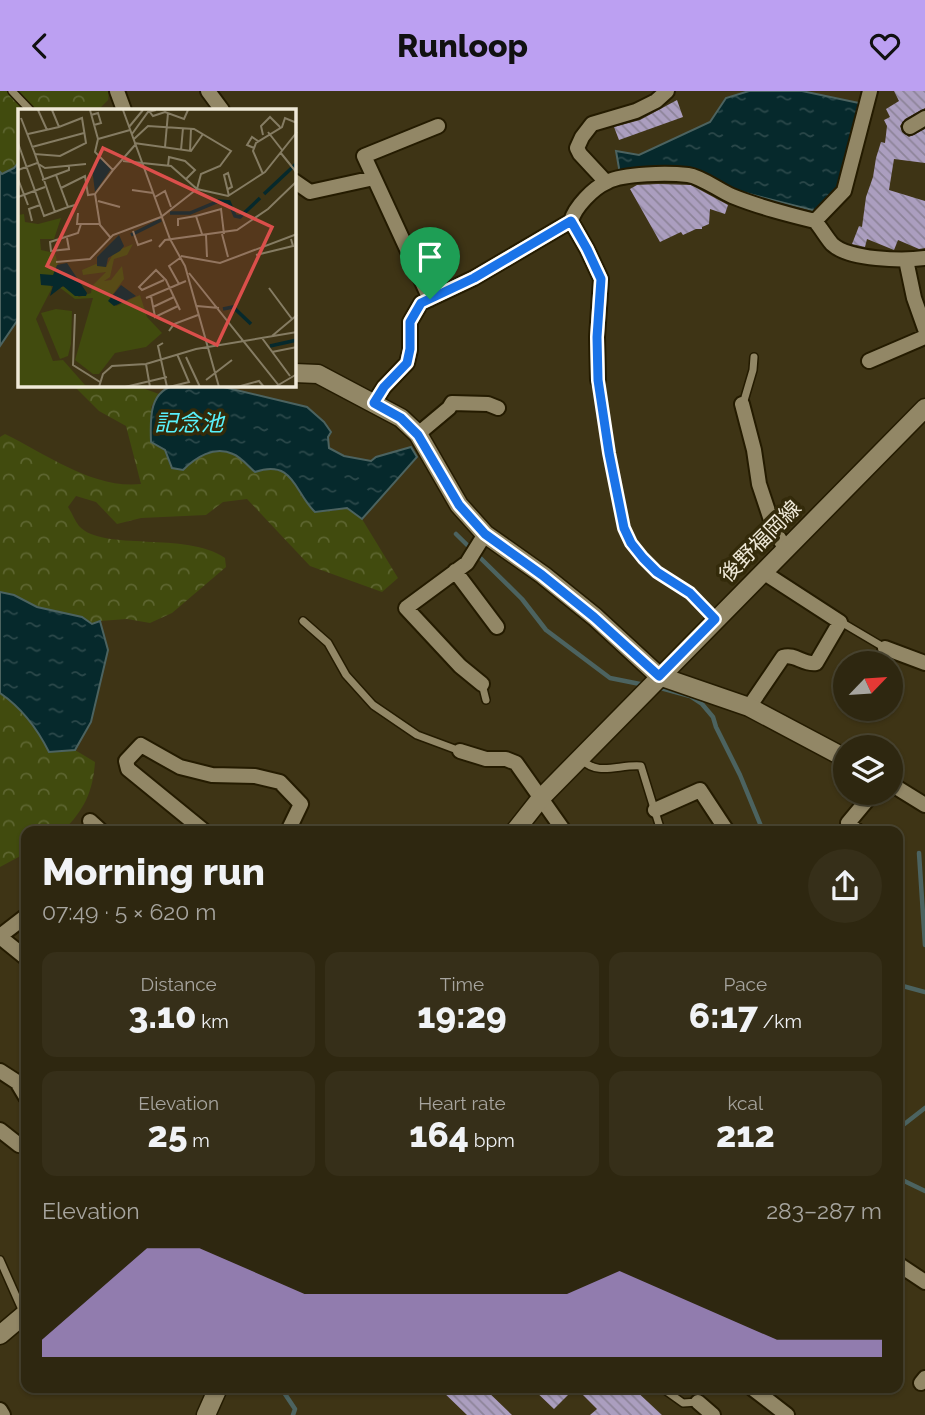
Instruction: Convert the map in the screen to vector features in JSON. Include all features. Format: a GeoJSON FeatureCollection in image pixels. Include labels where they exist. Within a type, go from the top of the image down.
{"type":"FeatureCollection","features":[{"type":"Feature","properties":{"kind":"street"},"geometry":{"type":"LineString","coordinates":[[117,91],[124,109]]}},
{"type":"Feature","properties":{"kind":"street"},"geometry":{"type":"LineString","coordinates":[[208,91],[221,109]]}},
{"type":"Feature","properties":{"kind":"street"},"geometry":{"type":"LineString","coordinates":[[607,182],[580,155],[577,148],[582,137],[593,124],[636,111],[656,101],[667,91]]}},
{"type":"Feature","properties":{"kind":"street"},"geometry":{"type":"LineString","coordinates":[[815,221],[844,191],[870,91]]}},
{"type":"Feature","properties":{"kind":"street"},"geometry":{"type":"LineString","coordinates":[[910,127],[925,118]]}},
{"type":"Feature","properties":{"kind":"street"},"geometry":{"type":"LineString","coordinates":[[430,299],[364,156],[438,126]]}},
{"type":"Feature","properties":{"kind":"street"},"geometry":{"type":"LineString","coordinates":[[374,403],[384,387],[407,363],[410,322],[421,303],[474,278],[571,221],[573,214],[586,199],[607,182],[635,177],[691,175],[748,202],[815,221],[834,246],[867,258],[925,258]]}},
{"type":"Feature","properties":{"kind":"street"},"geometry":{"type":"LineString","coordinates":[[296,182],[310,192],[374,178]]}},
{"type":"Feature","properties":{"kind":"street"},"geometry":{"type":"LineString","coordinates":[[571,221],[601,279],[597,337],[598,380]]}},
{"type":"Feature","properties":{"kind":"street"},"geometry":{"type":"LineString","coordinates":[[906,260],[925,329]]}},
{"type":"Feature","properties":{"kind":"street"},"geometry":{"type":"LineString","coordinates":[[869,361],[925,337]]}},
{"type":"Feature","properties":{"kind":"street"},"geometry":{"type":"LineString","coordinates":[[296,373],[318,374],[401,418],[418,435],[459,505],[485,534],[553,583],[659,676],[749,707],[833,752]]}},
{"type":"Feature","properties":{"kind":"street"},"geometry":{"type":"LineString","coordinates":[[418,435],[452,403],[488,404],[498,408]]}},
{"type":"Feature","properties":{"kind":"street"},"geometry":{"type":"LineString","coordinates":[[743,404],[759,484],[775,532],[786,549]]}},
{"type":"Feature","properties":{"kind":"street","name":"後野福岡線"},"geometry":{"type":"LineString","coordinates":[[519,826],[541,798],[659,676],[925,408]]}},
{"type":"Feature","properties":{"kind":"street"},"geometry":{"type":"LineString","coordinates":[[482,684],[460,666],[406,608],[471,558],[485,534]]}},
{"type":"Feature","properties":{"kind":"street"},"geometry":{"type":"LineString","coordinates":[[455,571],[497,627]]}},
{"type":"Feature","properties":{"kind":"street"},"geometry":{"type":"LineString","coordinates":[[749,707],[783,657],[794,656],[809,664],[816,663],[840,622],[763,572]]}},
{"type":"Feature","properties":{"kind":"street"},"geometry":{"type":"LineString","coordinates":[[885,647],[925,663]]}},
{"type":"Feature","properties":{"kind":"street"},"geometry":{"type":"LineString","coordinates":[[198,826],[128,769],[126,761],[141,745],[180,767],[195,771],[212,775],[255,775],[280,782],[301,804],[290,826]]}},
{"type":"Feature","properties":{"kind":"street"},"geometry":{"type":"LineString","coordinates":[[460,751],[486,759],[506,759],[516,763],[561,826]]}},
{"type":"Feature","properties":{"kind":"street"},"geometry":{"type":"LineString","coordinates":[[655,810],[700,790],[724,826]]}},
{"type":"Feature","properties":{"kind":"street"},"geometry":{"type":"LineString","coordinates":[[903,791],[925,805]]}},
{"type":"Feature","properties":{"kind":"street"},"geometry":{"type":"LineString","coordinates":[[850,826],[865,805]]}},
{"type":"Feature","properties":{"kind":"street"},"geometry":{"type":"LineString","coordinates":[[90,821],[96,826]]}},
{"type":"Feature","properties":{"kind":"street"},"geometry":{"type":"LineString","coordinates":[[21,920],[0,937],[21,954]]}},
{"type":"Feature","properties":{"kind":"street"},"geometry":{"type":"LineString","coordinates":[[0,1071],[17,1082],[21,1089]]}},
{"type":"Feature","properties":{"kind":"street"},"geometry":{"type":"LineString","coordinates":[[0,1130],[19,1145],[21,1143]]}},
{"type":"Feature","properties":{"kind":"street"},"geometry":{"type":"LineString","coordinates":[[903,1268],[925,1282]]}},
{"type":"Feature","properties":{"kind":"street"},"geometry":{"type":"LineString","coordinates":[[0,1335],[21,1317]]}},
{"type":"Feature","properties":{"kind":"street"},"geometry":{"type":"LineString","coordinates":[[206,1415],[216,1393]]}},
{"type":"Feature","properties":{"kind":"street"},"geometry":{"type":"LineString","coordinates":[[758,1393],[787,1415]]}},
{"type":"Feature","properties":{"kind":"street"},"geometry":{"type":"LineString","coordinates":[[698,1402],[713,1415]]}},
{"type":"Feature","properties":{"kind":"street"},"geometry":{"type":"LineString","coordinates":[[0,1410],[3,1415]]}},
{"type":"Feature","properties":{"kind":"lane"},"geometry":{"type":"LineString","coordinates":[[12,91],[29,109]]}},
{"type":"Feature","properties":{"kind":"lane"},"geometry":{"type":"LineString","coordinates":[[743,404],[754,357]]}},
{"type":"Feature","properties":{"kind":"lane"},"geometry":{"type":"LineString","coordinates":[[598,380],[617,496],[627,536],[657,572],[685,589],[715,619]]}},
{"type":"Feature","properties":{"kind":"lane"},"geometry":{"type":"LineString","coordinates":[[303,621],[328,643],[346,675],[373,705],[417,735],[460,751]]}},
{"type":"Feature","properties":{"kind":"lane"},"geometry":{"type":"LineString","coordinates":[[840,622],[885,647]]}},
{"type":"Feature","properties":{"kind":"lane"},"geometry":{"type":"LineString","coordinates":[[482,684],[486,700]]}},
{"type":"Feature","properties":{"kind":"lane"},"geometry":{"type":"LineString","coordinates":[[580,758],[597,770],[640,766],[660,826]]}},
{"type":"Feature","properties":{"kind":"lane"},"geometry":{"type":"LineString","coordinates":[[0,1260],[21,1305]]}},
{"type":"Feature","properties":{"kind":"lane"},"geometry":{"type":"LineString","coordinates":[[669,1393],[683,1403],[698,1402]]}},
{"type":"Feature","properties":{"kind":"green space"},"geometry":{"type":"Polygon","coordinates":[[[0,91],[109,91],[108,100],[99,109],[18,109],[18,169],[0,178],[0,91]]]}},
{"type":"Feature","properties":{"kind":"green space"},"geometry":{"type":"Polygon","coordinates":[[[75,387],[140,387],[159,394],[151,407],[166,449],[183,470],[199,457],[219,451],[236,455],[255,472],[272,469],[284,473],[290,477],[302,497],[332,511],[347,508],[362,519],[398,578],[382,592],[310,566],[247,499],[223,502],[206,515],[141,518],[117,524],[96,502],[76,496],[68,507],[79,526],[90,534],[106,538],[189,545],[225,558],[226,567],[172,613],[150,623],[127,619],[100,621],[92,625],[82,617],[37,607],[14,595],[0,592],[0,437],[5,434],[88,476],[123,484],[141,484],[126,426],[99,411],[75,387]]]}},
{"type":"Feature","properties":{"kind":"green space"},"geometry":{"type":"Polygon","coordinates":[[[0,693],[28,719],[49,752],[75,750],[95,762],[90,791],[82,808],[67,826],[21,826],[21,856],[0,867],[0,693]]]}},
{"type":"Feature","properties":{"kind":"water"},"geometry":{"type":"Polygon","coordinates":[[[749,91],[802,91],[859,103],[839,189],[816,211],[726,188],[690,170],[620,174],[616,151],[639,155],[710,122],[726,98],[749,91]]]}},
{"type":"Feature","properties":{"kind":"water"},"geometry":{"type":"Polygon","coordinates":[[[18,163],[18,319],[0,346],[0,172],[2,174],[18,163]]]}},
{"type":"Feature","properties":{"kind":"water","name":"記念池"},"geometry":{"type":"Polygon","coordinates":[[[223,387],[307,407],[331,432],[328,437],[329,448],[344,456],[371,461],[376,457],[411,447],[417,457],[362,519],[347,508],[315,512],[286,474],[268,469],[255,472],[233,454],[212,452],[193,461],[183,470],[172,468],[165,450],[151,442],[153,406],[161,392],[168,388],[223,387]]]}},
{"type":"Feature","properties":{"kind":"water"},"geometry":{"type":"Polygon","coordinates":[[[0,592],[14,595],[37,607],[82,617],[92,624],[100,621],[108,650],[91,722],[75,750],[49,752],[28,719],[0,693],[0,592]]]}},
{"type":"Feature","properties":{"kind":"building"},"geometry":{"type":"Polygon","coordinates":[[[894,91],[925,91],[925,108],[905,119],[900,126],[902,132],[909,137],[925,129],[925,163],[894,159],[889,190],[925,201],[925,248],[919,249],[898,240],[894,250],[867,239],[865,247],[852,244],[859,226],[862,227],[876,158],[881,142],[885,143],[887,126],[884,120],[890,117],[886,109],[899,101],[894,91]]]}},
{"type":"Feature","properties":{"kind":"building"},"geometry":{"type":"Polygon","coordinates":[[[677,100],[683,117],[619,140],[614,127],[640,120],[677,100]]]}},
{"type":"Feature","properties":{"kind":"building"},"geometry":{"type":"Polygon","coordinates":[[[637,185],[691,185],[728,205],[725,214],[710,209],[709,224],[702,229],[683,235],[681,232],[660,242],[630,189],[637,185]]]}},
{"type":"Feature","properties":{"kind":"building"},"geometry":{"type":"Polygon","coordinates":[[[444,1393],[489,1393],[512,1415],[467,1415],[444,1393]]]}},
{"type":"Feature","properties":{"kind":"building"},"geometry":{"type":"Polygon","coordinates":[[[537,1393],[570,1393],[554,1409],[537,1393]]]}},
{"type":"Feature","properties":{"kind":"building"},"geometry":{"type":"Polygon","coordinates":[[[581,1393],[638,1393],[662,1415],[590,1415],[597,1409],[581,1393]]]}},
{"type":"Feature","properties":{"kind":"waterway"},"geometry":{"type":"LineString","coordinates":[[456,534],[522,599],[546,630],[610,678],[645,685]]}},
{"type":"Feature","properties":{"kind":"waterway"},"geometry":{"type":"LineString","coordinates":[[657,687],[690,696],[702,704],[713,717],[761,826]]}},
{"type":"Feature","properties":{"kind":"waterway"},"geometry":{"type":"LineString","coordinates":[[919,853],[925,945]]}},
{"type":"Feature","properties":{"kind":"waterway"},"geometry":{"type":"LineString","coordinates":[[903,986],[925,992]]}},
{"type":"Feature","properties":{"kind":"waterway"},"geometry":{"type":"LineString","coordinates":[[903,1125],[925,1108]]}},
{"type":"Feature","properties":{"kind":"waterway"},"geometry":{"type":"LineString","coordinates":[[903,1180],[925,1191]]}},
{"type":"Feature","properties":{"kind":"waterway"},"geometry":{"type":"LineString","coordinates":[[284,1393],[295,1409],[293,1415]]}},
{"type":"Feature","properties":{"kind":"route"},"geometry":{"type":"LineString","coordinates":[[571,221],[601,279],[597,337],[598,380],[624,528],[631,543],[657,572],[679,584],[715,619],[659,676],[594,617],[485,534],[459,505],[418,435],[401,418],[374,403],[384,387],[407,363],[410,322],[421,303],[430,299],[474,278],[571,221]]}}]}
